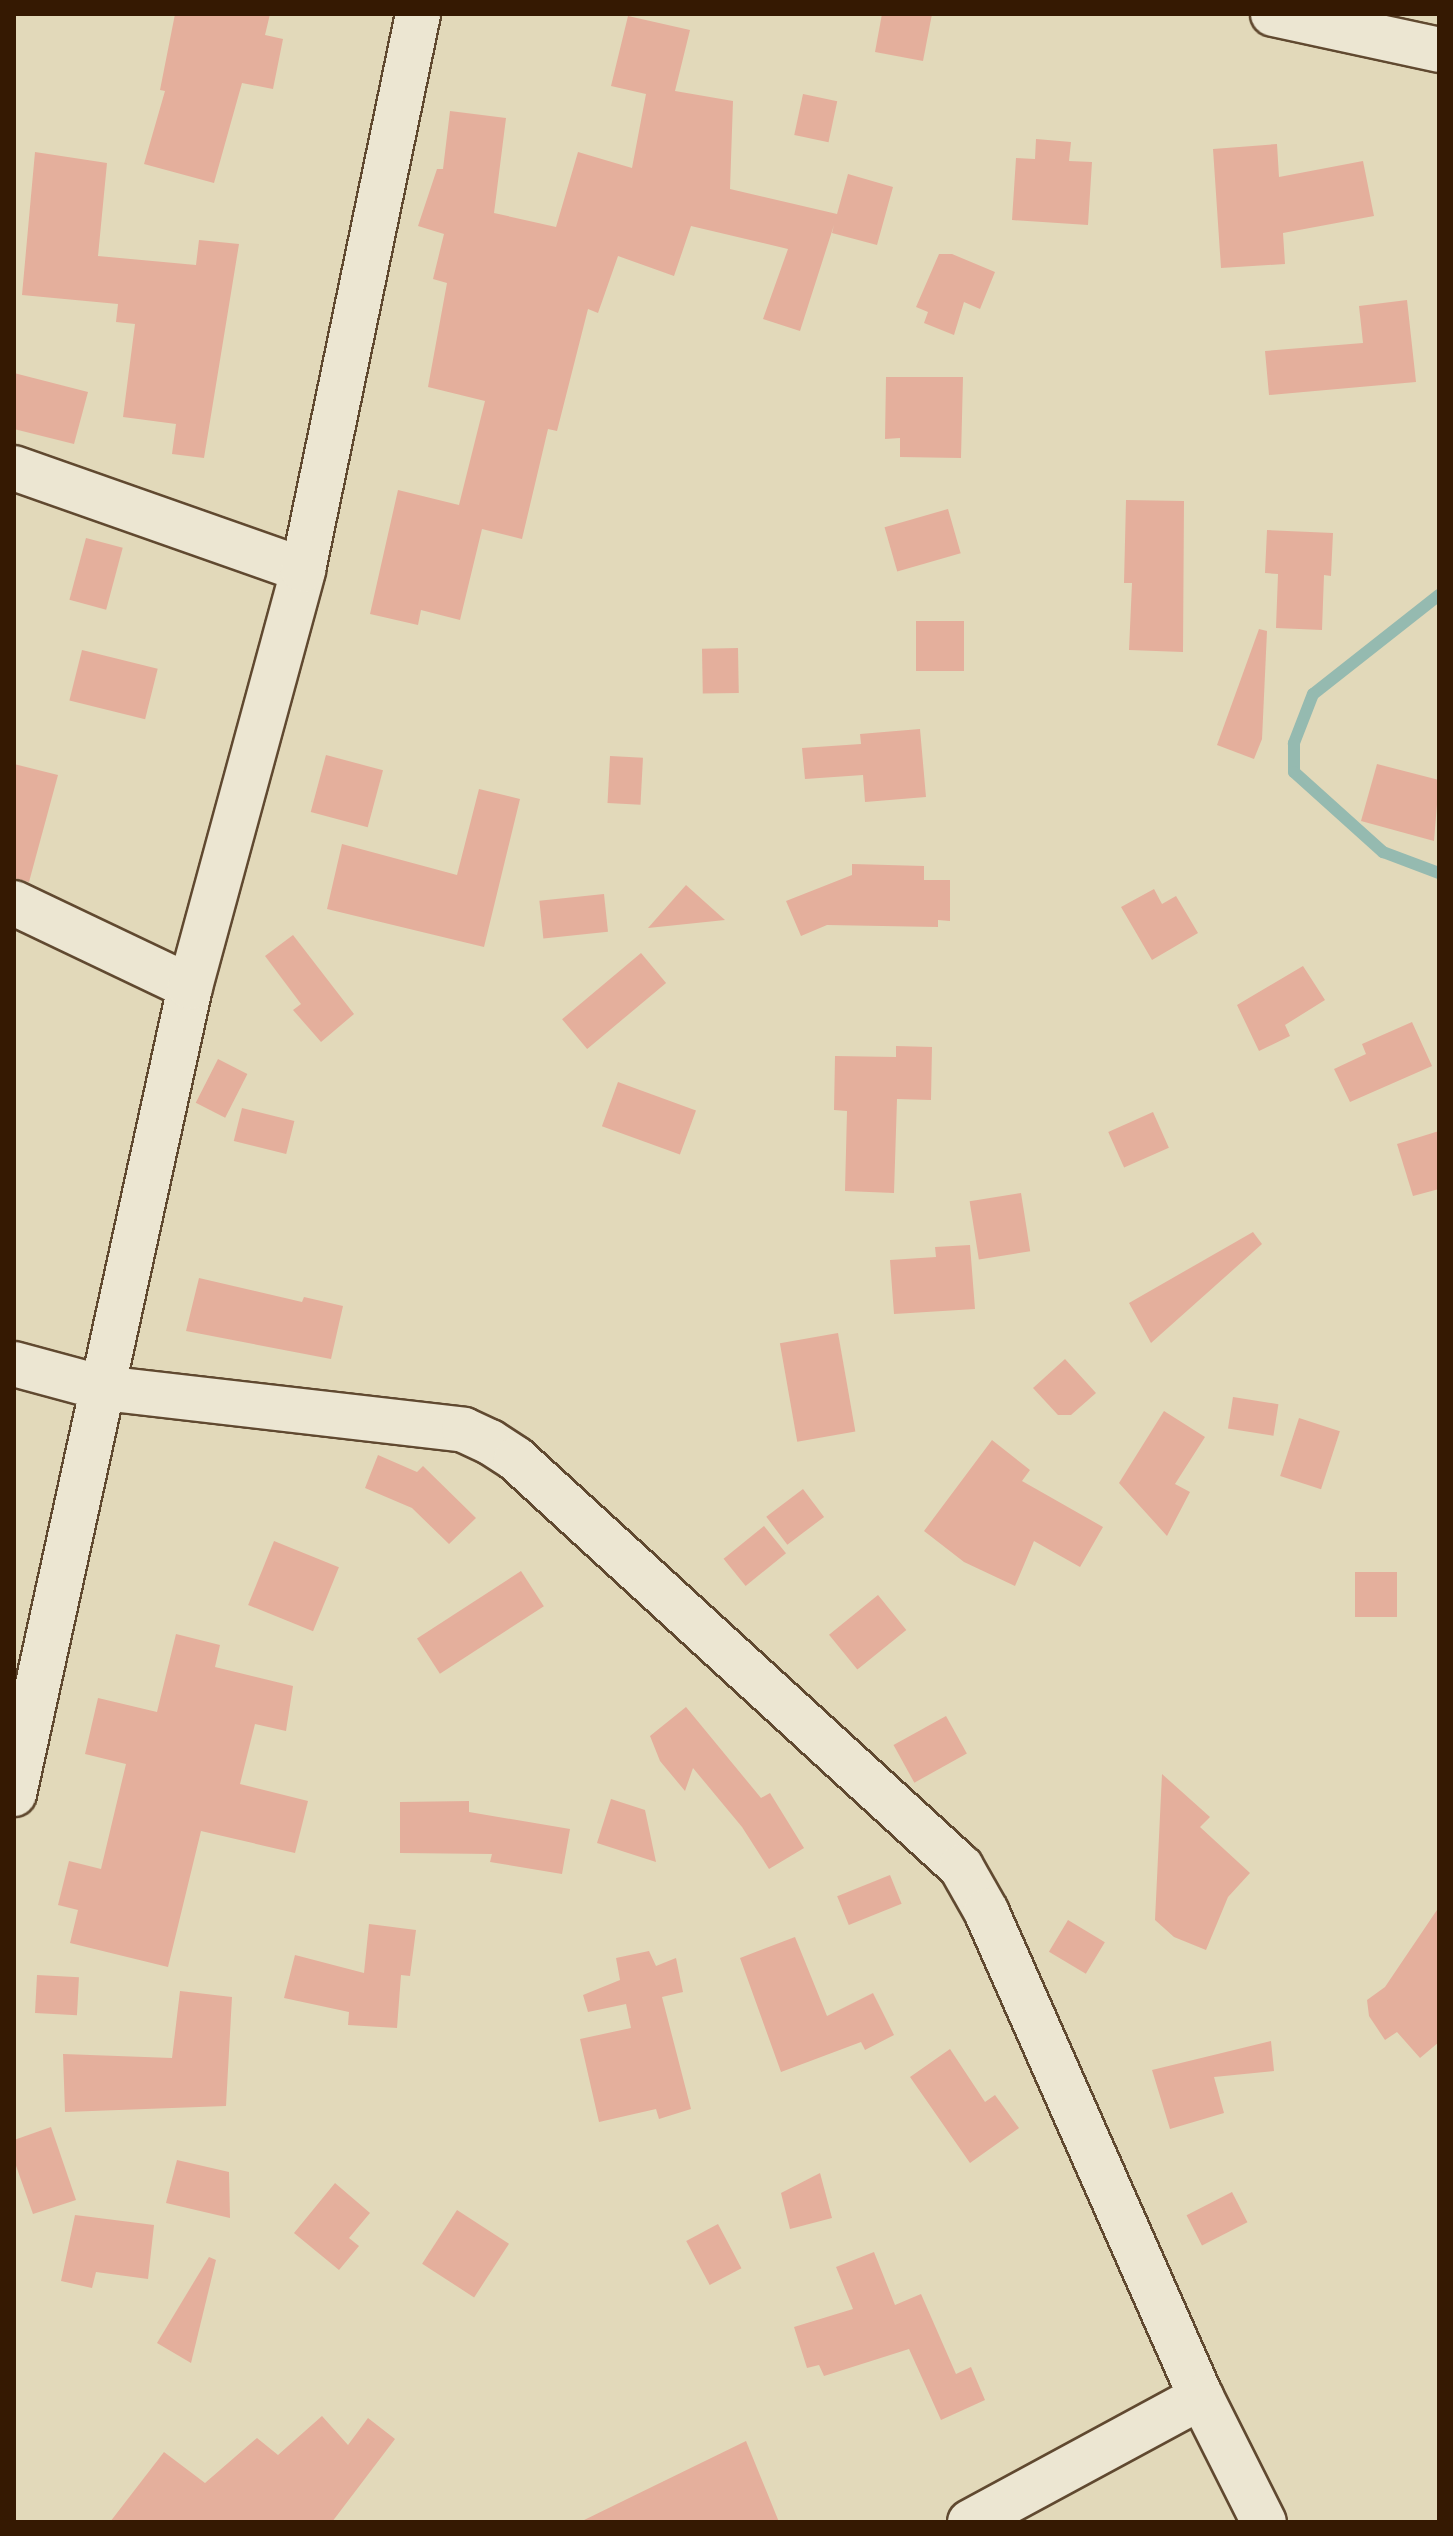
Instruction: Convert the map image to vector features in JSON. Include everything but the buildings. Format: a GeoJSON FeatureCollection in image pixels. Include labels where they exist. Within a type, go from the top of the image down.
{"type":"FeatureCollection","features":[{"type":"Feature","properties":{"kind":"street"},"geometry":{"type":"LineString","coordinates":[[14,1794],[190,987],[303,570],[418,14]]}},
{"type":"Feature","properties":{"kind":"street"},"geometry":{"type":"LineString","coordinates":[[1273,14],[1439,50]]}},
{"type":"Feature","properties":{"kind":"street"},"geometry":{"type":"LineString","coordinates":[[14,468],[303,570]]}},
{"type":"Feature","properties":{"kind":"street"},"geometry":{"type":"LineString","coordinates":[[14,903],[190,987]]}},
{"type":"Feature","properties":{"kind":"street"},"geometry":{"type":"LineString","coordinates":[[14,1364],[103,1388],[464,1430],[490,1442],[516,1459],[961,1867],[986,1911],[1201,2397],[1264,2522]]}},
{"type":"Feature","properties":{"kind":"street"},"geometry":{"type":"LineString","coordinates":[[970,2522],[1201,2397]]}},
{"type":"Feature","properties":{"kind":"waterway"},"geometry":{"type":"LineString","coordinates":[[1439,595],[1313,694],[1294,743],[1294,772],[1383,852],[1439,873]]}}]}
